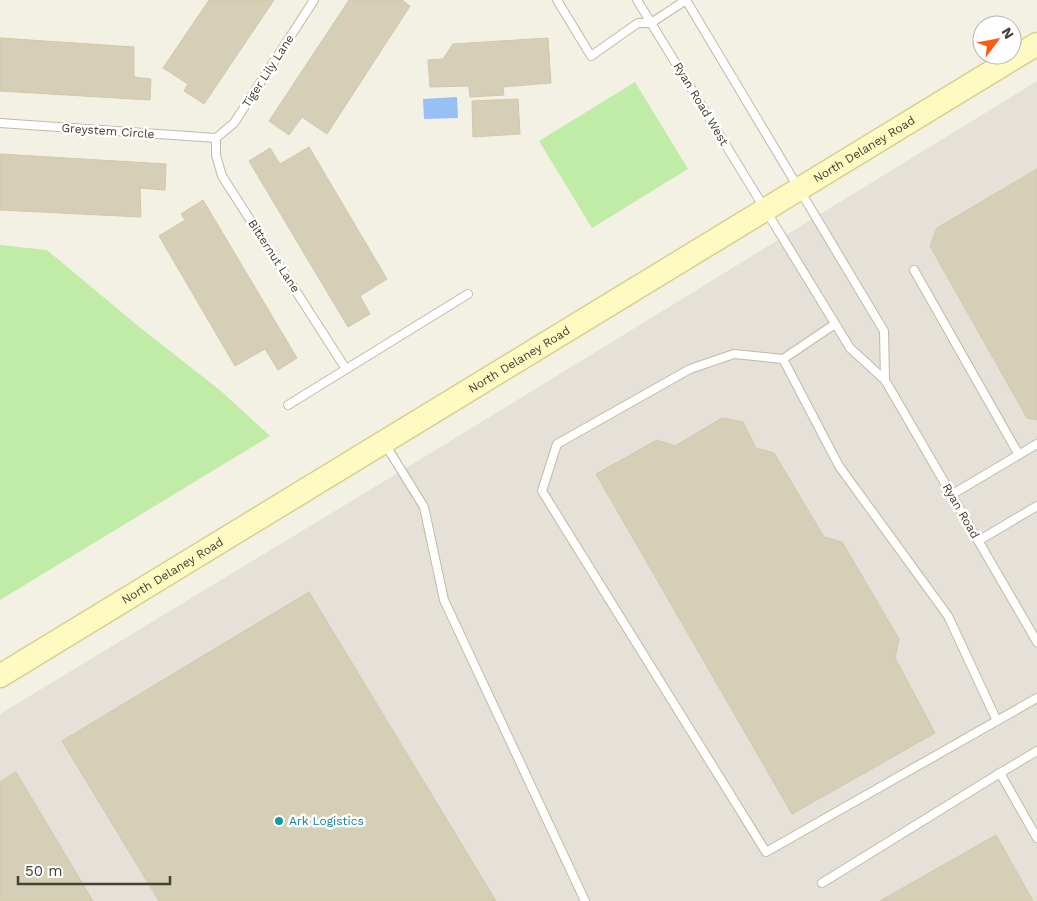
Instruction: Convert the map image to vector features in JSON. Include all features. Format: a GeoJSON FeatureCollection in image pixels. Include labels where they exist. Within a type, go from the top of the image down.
{"type":"FeatureCollection","features":[{"type":"Feature","properties":{"kind":"street","name":"North Delaney Road"},"geometry":{"type":"LineString","coordinates":[[0,676],[1037,44]]}},
{"type":"Feature","properties":{"kind":"lane","name":"Tiger Lily Lane"},"geometry":{"type":"LineString","coordinates":[[216,138],[234,123],[314,0]]}},
{"type":"Feature","properties":{"kind":"lane"},"geometry":{"type":"LineString","coordinates":[[557,0],[591,56],[638,23],[651,23],[686,0],[800,187],[884,331],[884,380]]}},
{"type":"Feature","properties":{"kind":"lane","name":"Ryan Road West"},"geometry":{"type":"LineString","coordinates":[[637,0],[763,210]]}},
{"type":"Feature","properties":{"kind":"lane","name":"Greystem Circle"},"geometry":{"type":"LineString","coordinates":[[0,124],[216,138]]}},
{"type":"Feature","properties":{"kind":"lane","name":"Bitternut Lane"},"geometry":{"type":"LineString","coordinates":[[216,138],[216,155],[222,176],[346,369]]}},
{"type":"Feature","properties":{"kind":"lane","name":"Ryan Road"},"geometry":{"type":"LineString","coordinates":[[763,210],[850,348],[884,380],[1037,642]]}},
{"type":"Feature","properties":{"kind":"lane"},"geometry":{"type":"LineString","coordinates":[[914,270],[1019,455]]}},
{"type":"Feature","properties":{"kind":"lane"},"geometry":{"type":"LineString","coordinates":[[288,405],[468,294]]}},
{"type":"Feature","properties":{"kind":"lane"},"geometry":{"type":"LineString","coordinates":[[835,324],[783,359],[734,354],[690,369],[556,444],[542,491],[766,852],[1037,698]]}},
{"type":"Feature","properties":{"kind":"lane"},"geometry":{"type":"LineString","coordinates":[[783,359],[840,466],[948,616],[997,721]]}},
{"type":"Feature","properties":{"kind":"lane"},"geometry":{"type":"LineString","coordinates":[[384,443],[424,507],[444,600],[586,901]]}},
{"type":"Feature","properties":{"kind":"lane"},"geometry":{"type":"LineString","coordinates":[[951,495],[1037,444]]}},
{"type":"Feature","properties":{"kind":"lane"},"geometry":{"type":"LineString","coordinates":[[978,541],[1037,506]]}},
{"type":"Feature","properties":{"kind":"lane"},"geometry":{"type":"LineString","coordinates":[[822,883],[1037,751]]}},
{"type":"Feature","properties":{"kind":"lane"},"geometry":{"type":"LineString","coordinates":[[1000,773],[1037,838]]}},
{"type":"Feature","properties":{"kind":"shaded area"},"geometry":{"type":"Polygon","coordinates":[[[1037,81],[1037,901],[0,901],[0,714],[457,437],[1037,81]]]}},
{"type":"Feature","properties":{"kind":"green space"},"geometry":{"type":"Polygon","coordinates":[[[635,82],[688,169],[592,228],[539,141],[635,82]]]}},
{"type":"Feature","properties":{"kind":"green space"},"geometry":{"type":"Polygon","coordinates":[[[0,245],[47,250],[143,330],[221,391],[270,436],[0,600],[0,245]]]}},
{"type":"Feature","properties":{"kind":"water"},"geometry":{"type":"Polygon","coordinates":[[[457,97],[458,118],[424,119],[423,99],[457,97]]]}},
{"type":"Feature","properties":{"kind":"building"},"geometry":{"type":"Polygon","coordinates":[[[209,0],[274,0],[204,104],[184,91],[188,84],[163,68],[209,0]]]}},
{"type":"Feature","properties":{"kind":"building"},"geometry":{"type":"Polygon","coordinates":[[[349,0],[402,0],[410,6],[327,134],[302,117],[289,135],[269,121],[349,0]]]}},
{"type":"Feature","properties":{"kind":"building"},"geometry":{"type":"Polygon","coordinates":[[[0,38],[134,47],[134,77],[151,79],[150,100],[0,91],[0,38]]]}},
{"type":"Feature","properties":{"kind":"building"},"geometry":{"type":"Polygon","coordinates":[[[548,38],[551,83],[503,87],[504,95],[470,97],[469,86],[430,87],[428,60],[443,59],[453,44],[548,38]]]}},
{"type":"Feature","properties":{"kind":"building"},"geometry":{"type":"Polygon","coordinates":[[[518,99],[520,134],[473,137],[472,101],[518,99]]]}},
{"type":"Feature","properties":{"kind":"building"},"geometry":{"type":"Polygon","coordinates":[[[309,147],[387,279],[360,296],[370,314],[348,327],[249,161],[270,148],[280,164],[309,147]]]}},
{"type":"Feature","properties":{"kind":"building"},"geometry":{"type":"Polygon","coordinates":[[[0,154],[166,164],[165,190],[140,188],[141,217],[0,210],[0,154]]]}},
{"type":"Feature","properties":{"kind":"building"},"geometry":{"type":"Polygon","coordinates":[[[1037,169],[1037,420],[1027,418],[930,246],[937,228],[1037,169]]]}},
{"type":"Feature","properties":{"kind":"building"},"geometry":{"type":"Polygon","coordinates":[[[203,200],[297,358],[278,370],[265,349],[235,366],[159,236],[185,220],[181,214],[203,200]]]}},
{"type":"Feature","properties":{"kind":"building"},"geometry":{"type":"Polygon","coordinates":[[[722,418],[743,422],[756,448],[774,453],[824,537],[842,542],[899,639],[895,658],[935,733],[792,814],[596,474],[657,440],[675,446],[722,418]]]}},
{"type":"Feature","properties":{"kind":"building","name":"Ark Logistics"},"geometry":{"type":"Polygon","coordinates":[[[309,592],[496,901],[159,901],[62,741],[309,592]]]}},
{"type":"Feature","properties":{"kind":"building"},"geometry":{"type":"Polygon","coordinates":[[[16,772],[93,901],[0,901],[0,782],[16,772]]]}},
{"type":"Feature","properties":{"kind":"building"},"geometry":{"type":"Polygon","coordinates":[[[996,835],[1033,901],[880,901],[996,835]]]}},
{"type":"Feature","properties":{"kind":"place","name":"Ark Logistics"},"geometry":{"type":"Point","coordinates":[279,821]}}]}
